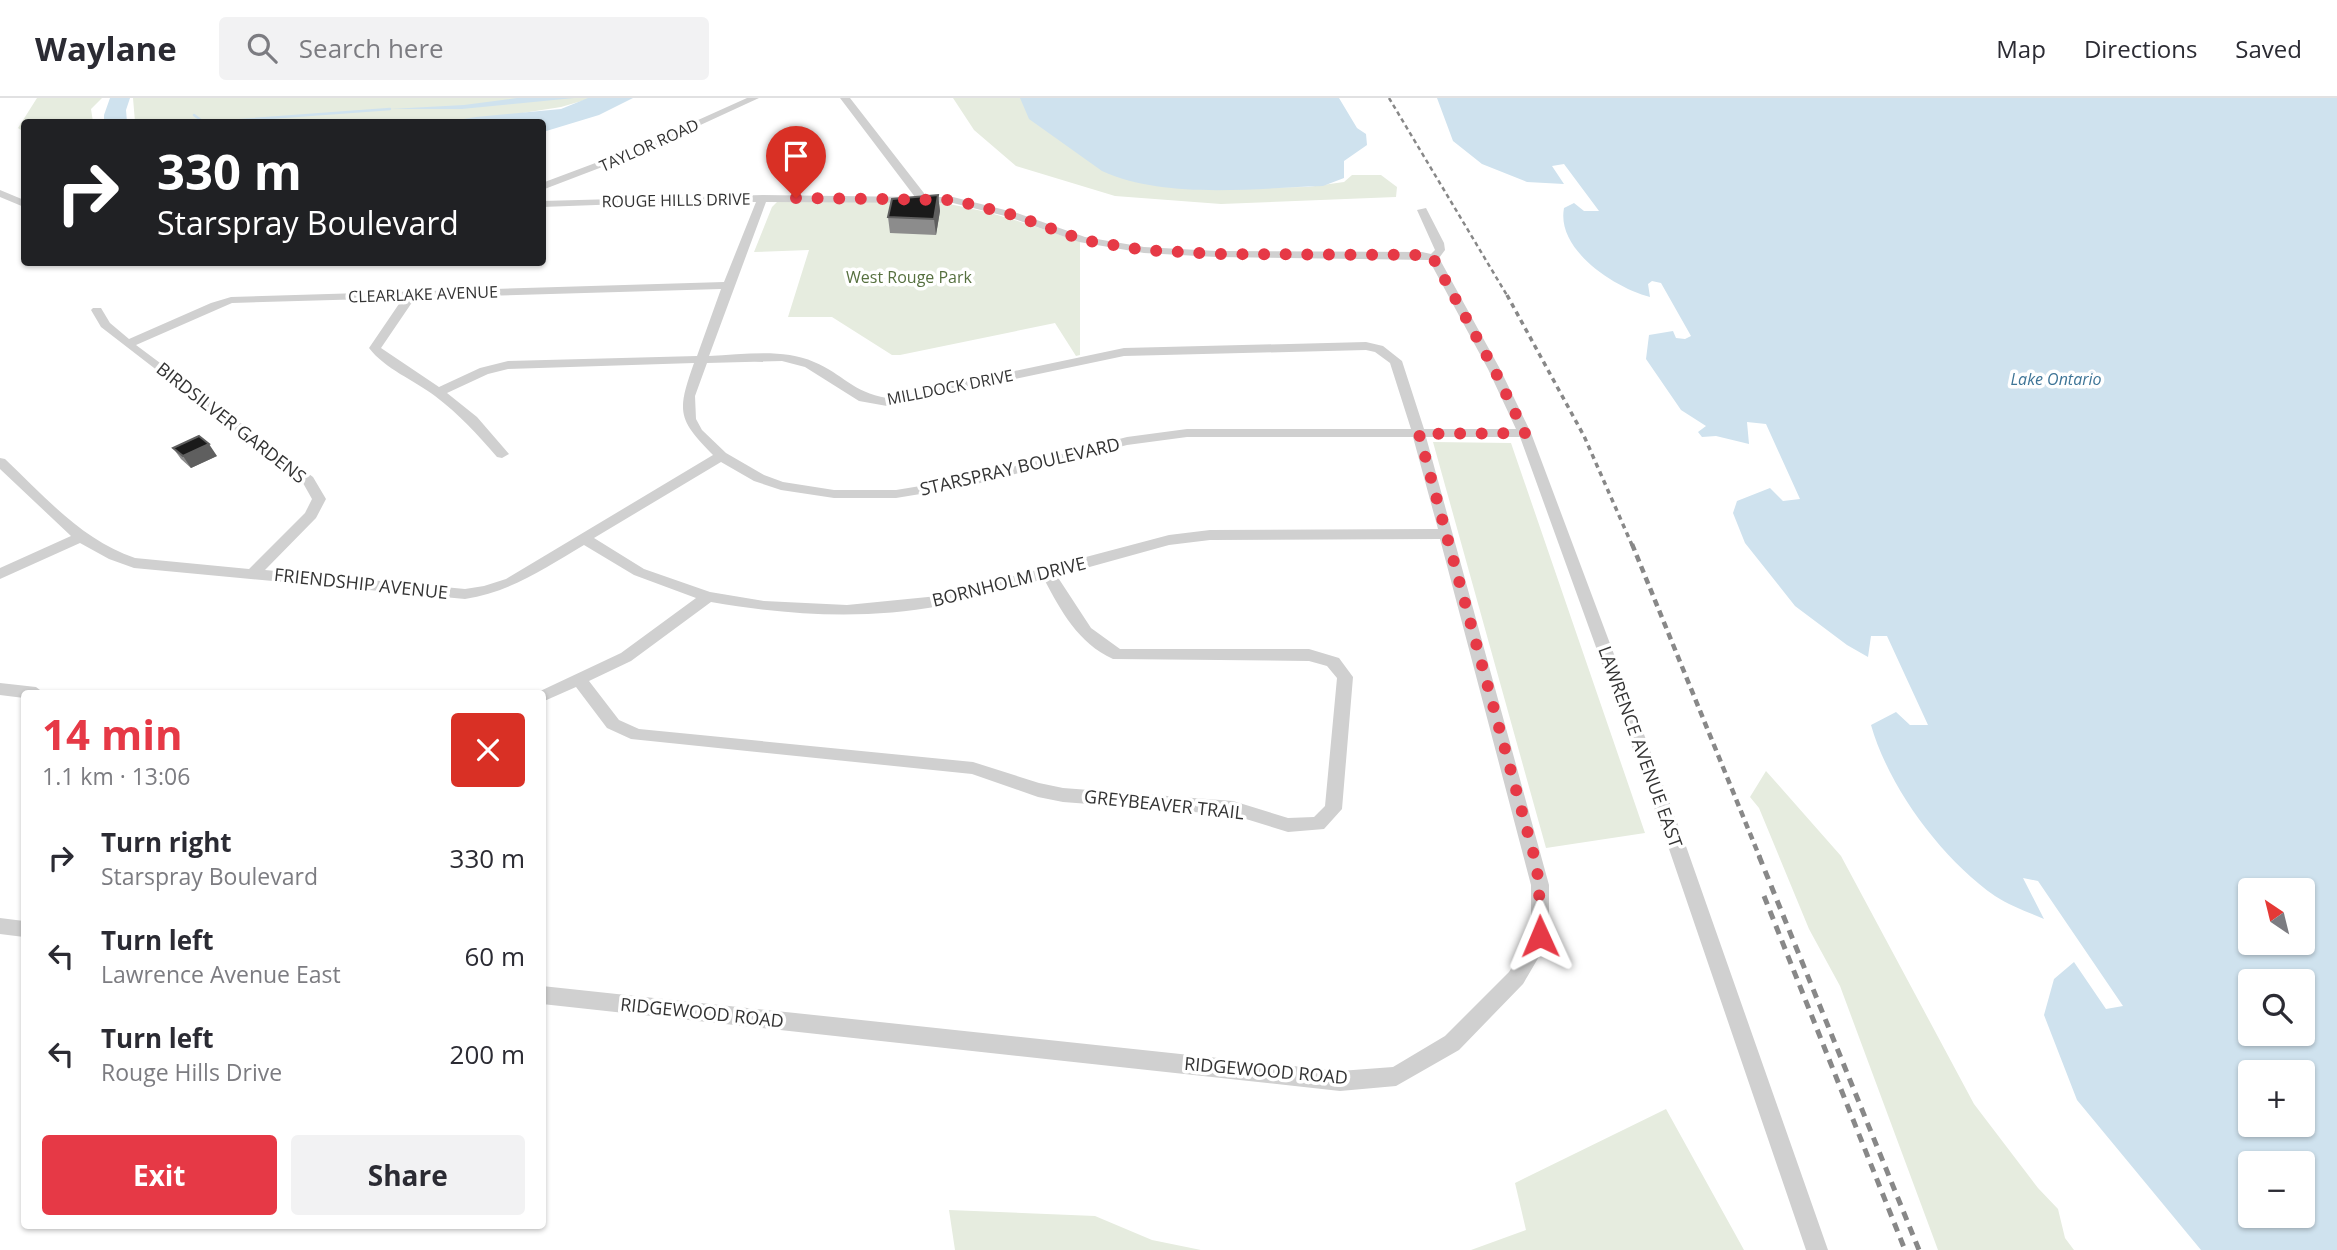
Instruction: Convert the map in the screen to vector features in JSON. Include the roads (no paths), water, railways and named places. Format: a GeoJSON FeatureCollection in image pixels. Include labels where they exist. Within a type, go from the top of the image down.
{"type":"FeatureCollection","features":[{"type":"Feature","properties":{"kind":"street","name":"TAYLOR ROAD"},"geometry":{"type":"LineString","coordinates":[[546,185],[641,149],[754,98]]}},
{"type":"Feature","properties":{"kind":"street"},"geometry":{"type":"LineString","coordinates":[[845,98],[915,191],[925,200]]}},
{"type":"Feature","properties":{"kind":"street"},"geometry":{"type":"LineString","coordinates":[[0,193],[21,203]]}},
{"type":"Feature","properties":{"kind":"street","name":"ROUGE HILLS DRIVE"},"geometry":{"type":"LineString","coordinates":[[546,204],[763,198],[953,200],[985,207],[1083,240],[1144,250],[1216,254],[1422,255],[1433,258]]}},
{"type":"Feature","properties":{"kind":"street","name":"STARSPRAY BOULEVARD"},"geometry":{"type":"LineString","coordinates":[[763,198],[728,285],[689,397],[690,419],[697,432],[721,456],[758,478],[793,488],[834,494],[896,494],[968,482],[1157,436],[1187,433],[1525,433]]}},
{"type":"Feature","properties":{"kind":"street"},"geometry":{"type":"LineString","coordinates":[[1422,210],[1439,243],[1440,250],[1433,258]]}},
{"type":"Feature","properties":{"kind":"street","name":"LAWRENCE AVENUE EAST"},"geometry":{"type":"LineString","coordinates":[[1433,258],[1494,369],[1525,433],[1678,849],[1816,1250]]}},
{"type":"Feature","properties":{"kind":"street","name":"CLEARLAKE AVENUE"},"geometry":{"type":"LineString","coordinates":[[128,344],[231,300],[728,285]]}},
{"type":"Feature","properties":{"kind":"street"},"geometry":{"type":"LineString","coordinates":[[412,294],[375,348],[382,356],[438,391],[471,420],[502,454]]}},
{"type":"Feature","properties":{"kind":"street","name":"BIRDSILVER GARDENS"},"geometry":{"type":"LineString","coordinates":[[97,310],[105,326],[308,480],[319,499],[311,515],[253,574]]}},
{"type":"Feature","properties":{"kind":"street","name":"MILLDOCK DRIVE"},"geometry":{"type":"LineString","coordinates":[[438,391],[484,371],[508,365],[782,357],[810,364],[863,398],[887,402],[1124,352],[1366,346],[1379,349],[1396,361],[1419,434]]}},
{"type":"Feature","properties":{"kind":"street","name":"RIDGEWOOD ROAD"},"geometry":{"type":"LineString","coordinates":[[546,995],[1340,1081],[1396,1076],[1452,1043],[1516,978],[1540,936],[1539,885],[1536,863],[1419,434]]}},
{"type":"Feature","properties":{"kind":"street","name":"FRIENDSHIP AVENUE"},"geometry":{"type":"LineString","coordinates":[[2,467],[80,537],[101,552],[134,562],[465,594],[486,591],[511,582],[721,456]]}},
{"type":"Feature","properties":{"kind":"street","name":"BORNHOLM DRIVE"},"geometry":{"type":"LineString","coordinates":[[585,539],[639,572],[708,597],[807,610],[871,608],[938,601],[1169,540],[1210,535],[1445,534]]}},
{"type":"Feature","properties":{"kind":"street"},"geometry":{"type":"LineString","coordinates":[[0,574],[80,537]]}},
{"type":"Feature","properties":{"kind":"street","name":"GREYBEAVER TRAIL"},"geometry":{"type":"LineString","coordinates":[[580,680],[613,724],[637,735],[974,768],[1038,790],[1063,795],[1233,808],[1288,825],[1318,824],[1333,808],[1345,677],[1333,662],[1309,655],[1118,654],[1102,649],[1088,636],[1048,573]]}},
{"type":"Feature","properties":{"kind":"street"},"geometry":{"type":"LineString","coordinates":[[546,694],[580,680],[645,644],[708,597]]}},
{"type":"Feature","properties":{"kind":"street"},"geometry":{"type":"LineString","coordinates":[[0,689],[21,691]]}},
{"type":"Feature","properties":{"kind":"street"},"geometry":{"type":"LineString","coordinates":[[0,926],[21,929]]}},
{"type":"Feature","properties":{"kind":"water"},"geometry":{"type":"Polygon","coordinates":[[[110,98],[130,98],[126,110],[127,119],[104,119],[110,98]]]}},
{"type":"Feature","properties":{"kind":"water"},"geometry":{"type":"Polygon","coordinates":[[[517,98],[574,98],[462,109],[390,109],[464,105],[517,98]]]}},
{"type":"Feature","properties":{"kind":"water"},"geometry":{"type":"Polygon","coordinates":[[[588,98],[633,98],[599,115],[546,131],[546,119],[464,119],[476,117],[561,109],[588,98]]]}},
{"type":"Feature","properties":{"kind":"water"},"geometry":{"type":"Polygon","coordinates":[[[1020,98],[1339,98],[1357,128],[1366,134],[1367,145],[1344,161],[1344,178],[1323,186],[1211,190],[1154,186],[1102,171],[1029,119],[1020,98]]]}},
{"type":"Feature","properties":{"kind":"water","name":"Lake Ontario"},"geometry":{"type":"Polygon","coordinates":[[[1437,98],[2337,98],[2337,1250],[2201,1250],[2077,1100],[2044,1015],[2054,979],[2074,962],[2106,1009],[2123,1006],[2038,881],[2023,878],[2044,919],[2001,900],[1975,881],[1937,842],[1904,797],[1879,749],[1871,725],[1896,712],[1910,725],[1928,725],[1887,636],[1871,636],[1868,657],[1847,645],[1795,606],[1745,543],[1733,513],[1737,501],[1770,488],[1783,501],[1800,499],[1766,424],[1747,422],[1749,444],[1716,436],[1702,437],[1698,432],[1706,426],[1681,410],[1646,359],[1649,335],[1673,331],[1676,338],[1685,339],[1691,336],[1661,283],[1652,281],[1648,284],[1650,297],[1636,292],[1605,276],[1578,252],[1564,224],[1564,208],[1574,203],[1584,211],[1599,211],[1564,164],[1552,166],[1564,184],[1527,182],[1482,164],[1453,141],[1437,98]]]}},
{"type":"Feature","properties":{"kind":"waterway"},"geometry":{"type":"LineString","coordinates":[[255,119],[390,109]]}},
{"type":"Feature","properties":{"kind":"waterway"},"geometry":{"type":"LineString","coordinates":[[194,115],[199,119]]}},
{"type":"Feature","properties":{"kind":"railway"},"geometry":{"type":"LineString","coordinates":[[1389,98],[1508,297]]}},
{"type":"Feature","properties":{"kind":"railway"},"geometry":{"type":"LineString","coordinates":[[1507,295],[1584,436],[1632,545]]}},
{"type":"Feature","properties":{"kind":"railway"},"geometry":{"type":"LineString","coordinates":[[1632,544],[1760,858]]}},
{"type":"Feature","properties":{"kind":"railway"},"geometry":{"type":"LineString","coordinates":[[1759,856],[1919,1250]]}},
{"type":"Feature","properties":{"kind":"railway"},"geometry":{"type":"LineString","coordinates":[[1764,896],[1905,1250]]}},
{"type":"Feature","properties":{"kind":"park label","name":"West Rouge Park"},"geometry":{"type":"Point","coordinates":[909,277]}}]}
